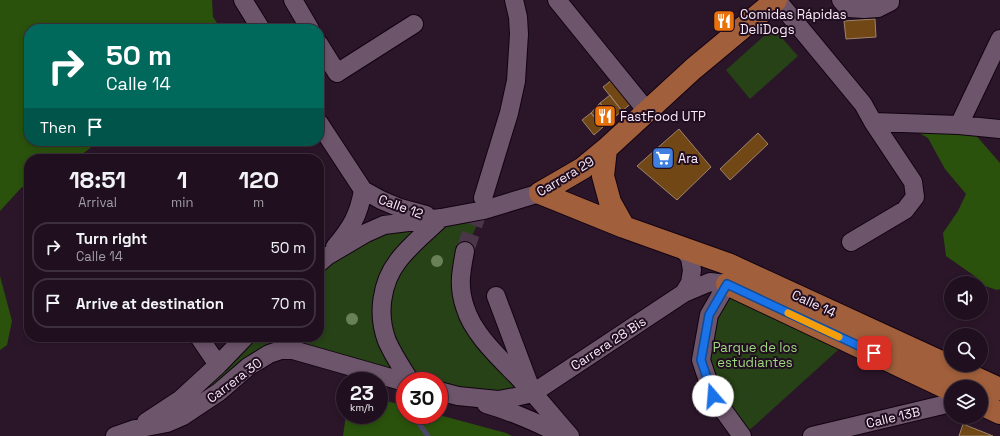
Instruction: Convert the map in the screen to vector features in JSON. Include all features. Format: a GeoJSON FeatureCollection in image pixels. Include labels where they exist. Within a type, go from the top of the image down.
{"type":"FeatureCollection","features":[{"type":"Feature","properties":{"kind":"main road","name":"Carrera 29"},"geometry":{"type":"LineString","coordinates":[[540,193],[583,168],[606,149],[693,69],[777,0]]}},
{"type":"Feature","properties":{"kind":"main road"},"geometry":{"type":"LineString","coordinates":[[606,149],[603,176],[610,202],[624,227]]}},
{"type":"Feature","properties":{"kind":"main road","name":"Calle 14"},"geometry":{"type":"LineString","coordinates":[[540,193],[624,227],[728,264],[1000,389]]}},
{"type":"Feature","properties":{"kind":"main road","name":"Calle 14"},"geometry":{"type":"LineString","coordinates":[[727,284],[944,387]]}},
{"type":"Feature","properties":{"kind":"main road"},"geometry":{"type":"LineString","coordinates":[[988,407],[1000,413]]}},
{"type":"Feature","properties":{"kind":"street"},"geometry":{"type":"LineString","coordinates":[[243,0],[258,24]]}},
{"type":"Feature","properties":{"kind":"street"},"geometry":{"type":"LineString","coordinates":[[293,0],[307,24]]}},
{"type":"Feature","properties":{"kind":"street"},"geometry":{"type":"LineString","coordinates":[[483,198],[509,113],[516,81],[519,34],[518,17],[514,0]]}},
{"type":"Feature","properties":{"kind":"street"},"geometry":{"type":"LineString","coordinates":[[556,0],[647,111]]}},
{"type":"Feature","properties":{"kind":"street"},"geometry":{"type":"LineString","coordinates":[[777,0],[863,104],[873,122],[913,182],[915,197],[905,210],[851,242]]}},
{"type":"Feature","properties":{"kind":"street"},"geometry":{"type":"LineString","coordinates":[[841,0],[848,8],[864,9],[878,8],[890,2],[890,0]]}},
{"type":"Feature","properties":{"kind":"street"},"geometry":{"type":"LineString","coordinates":[[324,52],[337,73],[414,24]]}},
{"type":"Feature","properties":{"kind":"street"},"geometry":{"type":"LineString","coordinates":[[959,125],[1000,40]]}},
{"type":"Feature","properties":{"kind":"street"},"geometry":{"type":"LineString","coordinates":[[873,122],[959,125],[1000,130]]}},
{"type":"Feature","properties":{"kind":"street","name":"Calle 12"},"geometry":{"type":"LineString","coordinates":[[324,131],[363,190],[400,208],[441,218]]}},
{"type":"Feature","properties":{"kind":"street","name":"Calle 12"},"geometry":{"type":"LineString","coordinates":[[324,259],[350,228],[359,209],[363,190]]}},
{"type":"Feature","properties":{"kind":"street","name":"Carrera 29"},"geometry":{"type":"LineString","coordinates":[[441,218],[484,210],[540,193]]}},
{"type":"Feature","properties":{"kind":"street"},"geometry":{"type":"LineString","coordinates":[[324,259],[366,233],[384,225],[441,218]]}},
{"type":"Feature","properties":{"kind":"street"},"geometry":{"type":"LineString","coordinates":[[405,372],[387,340],[384,327],[382,300],[385,287],[397,262],[441,218]]}},
{"type":"Feature","properties":{"kind":"street"},"geometry":{"type":"LineString","coordinates":[[682,248],[690,258],[692,270],[690,282],[684,293]]}},
{"type":"Feature","properties":{"kind":"street"},"geometry":{"type":"LineString","coordinates":[[465,250],[460,272],[461,289],[465,308],[473,326],[486,343],[570,436]]}},
{"type":"Feature","properties":{"kind":"street","name":"Carrera 28 Bis"},"geometry":{"type":"LineString","coordinates":[[532,393],[684,293],[710,282],[727,284]]}},
{"type":"Feature","properties":{"kind":"street"},"geometry":{"type":"LineString","coordinates":[[727,284],[709,315],[701,360],[713,396],[742,436]]}},
{"type":"Feature","properties":{"kind":"street"},"geometry":{"type":"LineString","coordinates":[[496,296],[532,393]]}},
{"type":"Feature","properties":{"kind":"street"},"geometry":{"type":"LineString","coordinates":[[202,342],[218,365]]}},
{"type":"Feature","properties":{"kind":"street","name":"Carrera 30"},"geometry":{"type":"LineString","coordinates":[[136,432],[181,399],[240,342]]}},
{"type":"Feature","properties":{"kind":"street","name":"Carrera 30"},"geometry":{"type":"LineString","coordinates":[[114,436],[136,432],[167,423],[183,416],[220,392],[248,367],[269,354],[281,350],[293,350],[396,379]]}},
{"type":"Feature","properties":{"kind":"street"},"geometry":{"type":"LineString","coordinates":[[448,393],[506,410],[538,423],[564,436]]}},
{"type":"Feature","properties":{"kind":"street"},"geometry":{"type":"LineString","coordinates":[[458,396],[498,400],[532,393]]}},
{"type":"Feature","properties":{"kind":"street","name":"Calle 13B"},"geometry":{"type":"LineString","coordinates":[[812,436],[944,405]]}},
{"type":"Feature","properties":{"kind":"green space"},"geometry":{"type":"Polygon","coordinates":[[[0,0],[212,0],[213,17],[218,24],[24,24],[24,146],[93,146],[82,154],[24,154],[24,186],[0,211],[0,0]]]}},
{"type":"Feature","properties":{"kind":"green space"},"geometry":{"type":"Polygon","coordinates":[[[773,28],[798,56],[750,99],[726,70],[773,28]]]}},
{"type":"Feature","properties":{"kind":"green space"},"geometry":{"type":"Polygon","coordinates":[[[894,119],[973,132],[1000,163],[1000,289],[997,290],[988,287],[988,276],[975,276],[946,256],[943,233],[958,211],[966,194],[945,169],[928,138],[894,119]]]}},
{"type":"Feature","properties":{"kind":"green space"},"geometry":{"type":"Polygon","coordinates":[[[484,210],[465,251],[465,308],[533,393],[448,391],[448,372],[396,372],[396,379],[388,376],[388,372],[372,372],[293,350],[219,392],[163,412],[240,342],[324,342],[324,260],[366,233],[484,210]]]}},
{"type":"Feature","properties":{"kind":"green space"},"geometry":{"type":"Polygon","coordinates":[[[0,276],[12,321],[7,345],[0,350],[0,276]]]}},
{"type":"Feature","properties":{"kind":"green space","name":"Parque de los estudiantes"},"geometry":{"type":"Polygon","coordinates":[[[727,284],[848,341],[743,436],[701,360],[727,284]]]}},
{"type":"Feature","properties":{"kind":"green space"},"geometry":{"type":"Polygon","coordinates":[[[388,401],[396,404],[396,424],[448,424],[448,417],[506,433],[512,436],[343,436],[345,424],[388,424],[388,401]]]}},
{"type":"Feature","properties":{"kind":"building"},"geometry":{"type":"Polygon","coordinates":[[[875,19],[876,37],[846,39],[844,21],[875,19]]]}},
{"type":"Feature","properties":{"kind":"building"},"geometry":{"type":"Polygon","coordinates":[[[613,79],[633,102],[622,111],[603,87],[613,79]]]}},
{"type":"Feature","properties":{"kind":"building"},"geometry":{"type":"Polygon","coordinates":[[[610,95],[622,111],[612,119],[600,103],[610,95]]]}},
{"type":"Feature","properties":{"kind":"building"},"geometry":{"type":"Polygon","coordinates":[[[600,103],[612,119],[603,127],[591,113],[600,103]]]}},
{"type":"Feature","properties":{"kind":"building"},"geometry":{"type":"Polygon","coordinates":[[[591,113],[603,127],[594,135],[582,120],[591,113]]]}},
{"type":"Feature","properties":{"kind":"building"},"geometry":{"type":"Polygon","coordinates":[[[679,129],[711,167],[677,200],[637,166],[679,129]]]}},
{"type":"Feature","properties":{"kind":"building"},"geometry":{"type":"Polygon","coordinates":[[[758,133],[768,144],[730,180],[720,169],[758,133]]]}},
{"type":"Feature","properties":{"kind":"building"},"geometry":{"type":"Polygon","coordinates":[[[963,424],[993,436],[959,436],[963,424]]]}},
{"type":"Feature","properties":{"kind":"waterway"},"geometry":{"type":"LineString","coordinates":[[419,424],[428,436]]}},
{"type":"Feature","properties":{"kind":"tunnel"},"geometry":{"type":"LineString","coordinates":[[465,251],[482,199]]}},
{"type":"Feature","properties":{"kind":"slow traffic"},"geometry":{"type":"LineString","coordinates":[[788,313],[839,337]]}},
{"type":"Feature","properties":{"kind":"place","name":"Comidas Rápidas DeliDogs"},"geometry":{"type":"Point","coordinates":[724,21]}},
{"type":"Feature","properties":{"kind":"place","name":"FastFood UTP"},"geometry":{"type":"Point","coordinates":[605,116]}},
{"type":"Feature","properties":{"kind":"place","name":"Ara"},"geometry":{"type":"Point","coordinates":[663,158]}},
{"type":"Feature","properties":{"kind":"route"},"geometry":{"type":"LineString","coordinates":[[713,396],[701,360],[709,315],[727,284],[874,353]]}}]}
